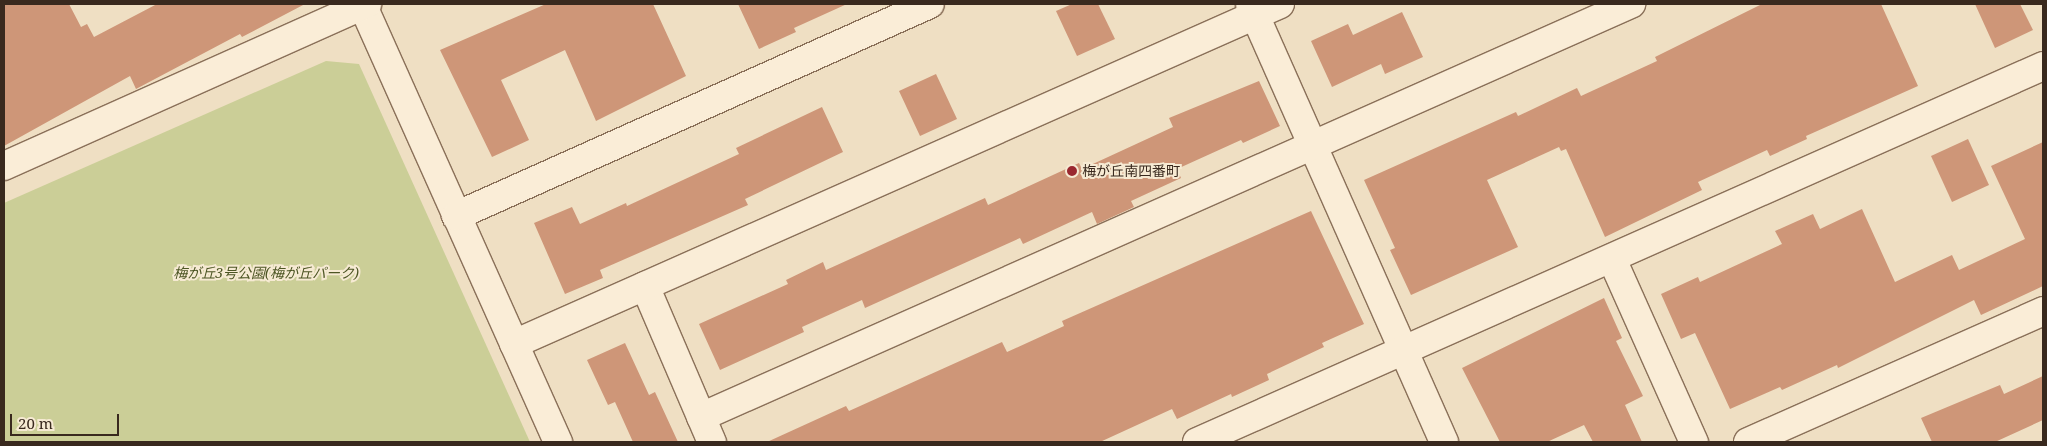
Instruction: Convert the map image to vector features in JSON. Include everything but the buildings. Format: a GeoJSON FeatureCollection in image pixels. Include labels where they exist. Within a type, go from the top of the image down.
{"type":"FeatureCollection","features":[{"type":"Feature","properties":{"kind":"street"},"geometry":{"type":"LineString","coordinates":[[456,216],[930,4]]}},
{"type":"Feature","properties":{"kind":"street"},"geometry":{"type":"LineString","coordinates":[[514,344],[1253,9],[1280,4]]}},
{"type":"Feature","properties":{"kind":"street"},"geometry":{"type":"LineString","coordinates":[[700,417],[1631,4]]}},
{"type":"Feature","properties":{"kind":"street"},"geometry":{"type":"LineString","coordinates":[[4,166],[365,5],[456,216],[558,442]]}},
{"type":"Feature","properties":{"kind":"street"},"geometry":{"type":"LineString","coordinates":[[1253,9],[1444,442]]}},
{"type":"Feature","properties":{"kind":"street"},"geometry":{"type":"LineString","coordinates":[[1197,442],[2043,66]]}},
{"type":"Feature","properties":{"kind":"street"},"geometry":{"type":"LineString","coordinates":[[1612,259],[1694,442]]}},
{"type":"Feature","properties":{"kind":"street"},"geometry":{"type":"LineString","coordinates":[[645,286],[712,442]]}},
{"type":"Feature","properties":{"kind":"street"},"geometry":{"type":"LineString","coordinates":[[1748,442],[2043,311]]}},
{"type":"Feature","properties":{"kind":"green space","name":"梅が丘3号公園(梅が丘パーク)"},"geometry":{"type":"Polygon","coordinates":[[[326,61],[359,64],[530,442],[4,442],[4,203],[326,61]]]}},
{"type":"Feature","properties":{"kind":"place","name":"梅が丘南四番町"},"geometry":{"type":"Point","coordinates":[1072,171]}}]}
